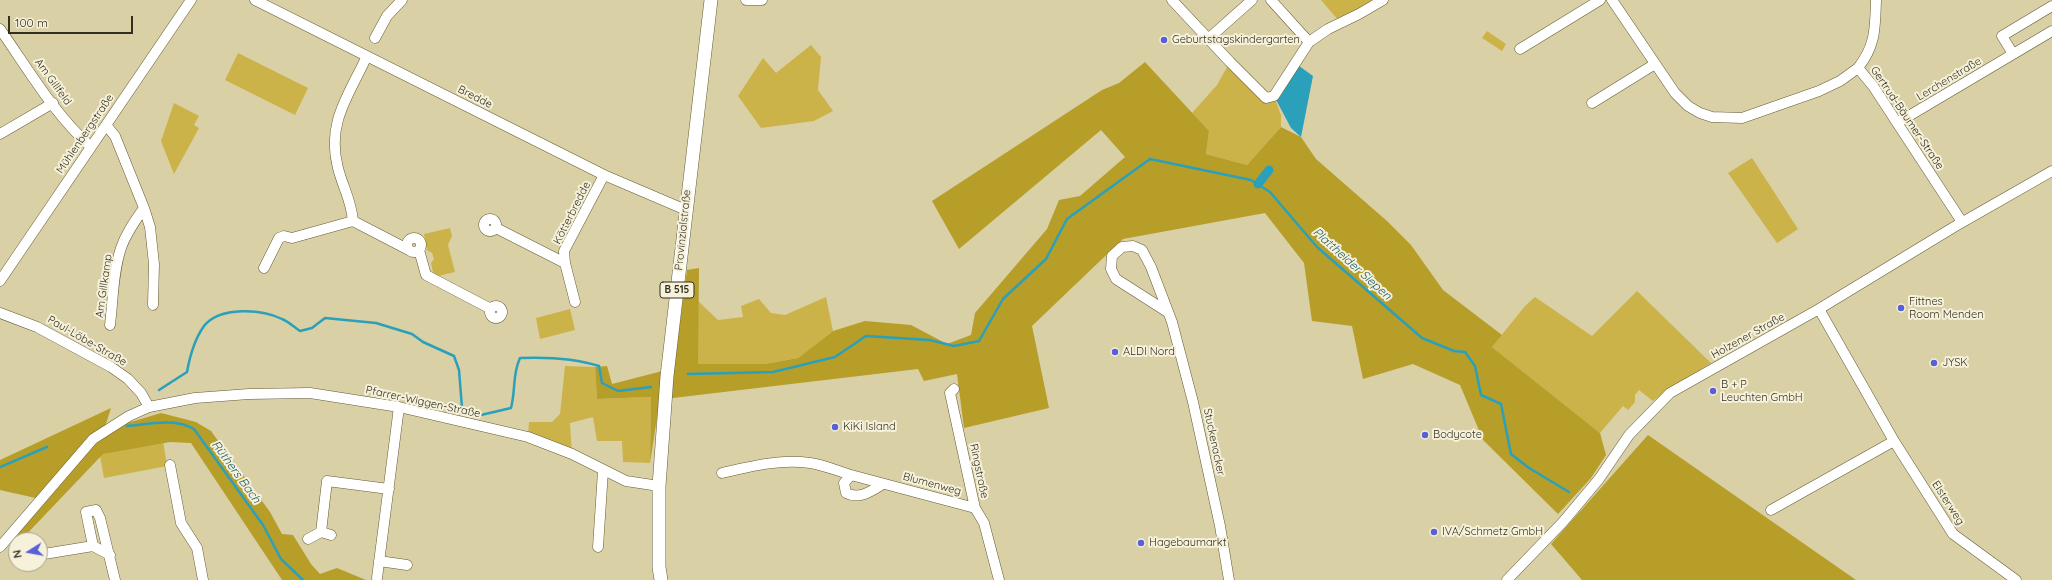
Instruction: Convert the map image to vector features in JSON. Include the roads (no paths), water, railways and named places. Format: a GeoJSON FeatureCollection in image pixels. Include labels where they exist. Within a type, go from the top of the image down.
{"type":"FeatureCollection","features":[{"type":"Feature","properties":{"kind":"main road","name":"Provinzialstraße"},"geometry":{"type":"LineString","coordinates":[[661,580],[658,567],[659,486],[667,376],[711,0]]}},
{"type":"Feature","properties":{"kind":"street","name":"Mühlenbergstraße"},"geometry":{"type":"LineString","coordinates":[[0,281],[191,0]]}},
{"type":"Feature","properties":{"kind":"street","name":"Bredde"},"geometry":{"type":"LineString","coordinates":[[255,0],[604,175],[686,210]]}},
{"type":"Feature","properties":{"kind":"street"},"geometry":{"type":"LineString","coordinates":[[375,38],[387,16],[402,0]]}},
{"type":"Feature","properties":{"kind":"street"},"geometry":{"type":"LineString","coordinates":[[746,0],[762,0]]}},
{"type":"Feature","properties":{"kind":"street"},"geometry":{"type":"LineString","coordinates":[[1172,0],[1266,98],[1274,96],[1309,42],[1328,29],[1383,0]]}},
{"type":"Feature","properties":{"kind":"street"},"geometry":{"type":"LineString","coordinates":[[1208,39],[1252,0]]}},
{"type":"Feature","properties":{"kind":"street"},"geometry":{"type":"LineString","coordinates":[[1271,0],[1309,42]]}},
{"type":"Feature","properties":{"kind":"street"},"geometry":{"type":"LineString","coordinates":[[1520,49],[1600,0]]}},
{"type":"Feature","properties":{"kind":"street"},"geometry":{"type":"LineString","coordinates":[[1612,0],[1675,93],[1688,106],[1700,113],[1727,118],[1747,117],[1819,91],[1858,68]]}},
{"type":"Feature","properties":{"kind":"street","name":"Gertrud-Bäumer-Straße"},"geometry":{"type":"LineString","coordinates":[[1876,0],[1873,42],[1867,57],[1858,68],[1870,82],[1962,222]]}},
{"type":"Feature","properties":{"kind":"street"},"geometry":{"type":"LineString","coordinates":[[2013,54],[2002,36],[2052,6]]}},
{"type":"Feature","properties":{"kind":"street","name":"Am Gillfeld"},"geometry":{"type":"LineString","coordinates":[[0,29],[53,103],[78,135],[91,147]]}},
{"type":"Feature","properties":{"kind":"street","name":"Lerchenstraße"},"geometry":{"type":"LineString","coordinates":[[1897,123],[2052,31]]}},
{"type":"Feature","properties":{"kind":"street"},"geometry":{"type":"LineString","coordinates":[[353,221],[352,204],[338,168],[334,138],[336,122],[367,56]]}},
{"type":"Feature","properties":{"kind":"street"},"geometry":{"type":"LineString","coordinates":[[1592,103],[1655,64]]}},
{"type":"Feature","properties":{"kind":"street"},"geometry":{"type":"LineString","coordinates":[[0,134],[53,103]]}},
{"type":"Feature","properties":{"kind":"street"},"geometry":{"type":"LineString","coordinates":[[106,125],[115,136],[144,208],[150,227],[154,264],[152,305]]}},
{"type":"Feature","properties":{"kind":"street","name":"Holzener Straße"},"geometry":{"type":"LineString","coordinates":[[1506,580],[1563,522],[1598,479],[1628,434],[1670,393],[1819,310],[1962,222],[2052,171]]}},
{"type":"Feature","properties":{"kind":"street","name":"Kötterbredde"},"geometry":{"type":"LineString","coordinates":[[575,302],[565,263],[564,251],[604,175]]}},
{"type":"Feature","properties":{"kind":"street","name":"Am Gillkamp"},"geometry":{"type":"LineString","coordinates":[[110,325],[116,268],[121,248],[128,233],[144,208]]}},
{"type":"Feature","properties":{"kind":"street"},"geometry":{"type":"LineString","coordinates":[[264,268],[279,238],[284,236],[292,238],[353,221],[415,251],[426,275],[491,309]]}},
{"type":"Feature","properties":{"kind":"street","name":"Kötterbredde"},"geometry":{"type":"LineString","coordinates":[[496,228],[565,263]]}},
{"type":"Feature","properties":{"kind":"street","name":"Stuckenacker"},"geometry":{"type":"LineString","coordinates":[[1166,310],[1116,279],[1111,269],[1112,256],[1122,247],[1133,246],[1142,250],[1151,267],[1166,310],[1172,322],[1193,402],[1220,526],[1229,580]]}},
{"type":"Feature","properties":{"kind":"street","name":"Elsterweg"},"geometry":{"type":"LineString","coordinates":[[1819,310],[1894,441],[1953,534],[2016,580]]}},
{"type":"Feature","properties":{"kind":"street","name":"Paul-Löbe-Straße"},"geometry":{"type":"LineString","coordinates":[[0,313],[37,327],[111,367],[128,379],[141,393],[149,407]]}},
{"type":"Feature","properties":{"kind":"street","name":"Ringstraße"},"geometry":{"type":"LineString","coordinates":[[954,389],[950,392],[975,508],[984,524],[999,580]]}},
{"type":"Feature","properties":{"kind":"street","name":"Pfarrer-Wiggen-Straße"},"geometry":{"type":"LineString","coordinates":[[0,547],[93,439],[129,416],[149,407],[195,398],[249,394],[310,393],[399,407],[528,437],[572,454],[626,481],[659,486]]}},
{"type":"Feature","properties":{"kind":"street"},"geometry":{"type":"LineString","coordinates":[[377,578],[399,407]]}},
{"type":"Feature","properties":{"kind":"street"},"geometry":{"type":"LineString","coordinates":[[1771,510],[1894,441]]}},
{"type":"Feature","properties":{"kind":"street","name":"Blumenweg"},"geometry":{"type":"LineString","coordinates":[[722,473],[757,465],[794,461],[812,463],[883,484],[975,508]]}},
{"type":"Feature","properties":{"kind":"street"},"geometry":{"type":"LineString","coordinates":[[170,465],[181,523],[197,548],[203,580]]}},
{"type":"Feature","properties":{"kind":"street"},"geometry":{"type":"LineString","coordinates":[[598,547],[604,471]]}},
{"type":"Feature","properties":{"kind":"street"},"geometry":{"type":"LineString","coordinates":[[852,475],[844,483],[846,493],[854,497],[866,494],[883,484]]}},
{"type":"Feature","properties":{"kind":"street"},"geometry":{"type":"LineString","coordinates":[[308,539],[326,534],[328,481],[389,489]]}},
{"type":"Feature","properties":{"kind":"street"},"geometry":{"type":"LineString","coordinates":[[93,546],[86,512],[96,510],[100,518],[115,580]]}},
{"type":"Feature","properties":{"kind":"street"},"geometry":{"type":"LineString","coordinates":[[48,553],[93,546],[110,556]]}},
{"type":"Feature","properties":{"kind":"street"},"geometry":{"type":"LineString","coordinates":[[379,561],[407,565]]}},
{"type":"Feature","properties":{"kind":"water"},"geometry":{"type":"Polygon","coordinates":[[[1295,63],[1313,76],[1301,137],[1291,128],[1274,96],[1295,63]]]}},
{"type":"Feature","properties":{"kind":"waterway","name":"Plattheider Siepen"},"geometry":{"type":"LineString","coordinates":[[688,374],[773,372],[835,357],[866,336],[930,340],[954,346],[979,341],[1003,299],[1046,259],[1067,219],[1150,159],[1251,180],[1270,192],[1317,247],[1422,338],[1454,351],[1465,352],[1475,366],[1481,395],[1501,404],[1511,454],[1529,468],[1569,492]]}},
{"type":"Feature","properties":{"kind":"waterway"},"geometry":{"type":"LineString","coordinates":[[1258,184],[1269,170]]}},
{"type":"Feature","properties":{"kind":"waterway","name":"Plattheider Siepen"},"geometry":{"type":"LineString","coordinates":[[159,390],[187,372],[193,348],[204,326],[220,315],[242,311],[264,313],[274,316],[282,319],[300,331],[312,328],[325,318],[376,323],[412,334],[423,342],[454,356],[459,370],[462,408],[481,415],[511,408],[516,370],[520,358],[580,361],[599,366],[602,383],[618,391],[651,387]]}},
{"type":"Feature","properties":{"kind":"waterway","name":"Rüthers Bach"},"geometry":{"type":"LineString","coordinates":[[127,426],[170,423],[179,424],[194,429],[263,525],[281,559],[303,580]]}},
{"type":"Feature","properties":{"kind":"waterway"},"geometry":{"type":"LineString","coordinates":[[0,467],[47,447]]}},
{"type":"Feature","properties":{"kind":"place","name":"Geburtstagskindergarten"},"geometry":{"type":"Point","coordinates":[1164,40]}},
{"type":"Feature","properties":{"kind":"place","name":"Fittnes Room Menden"},"geometry":{"type":"Point","coordinates":[1901,308]}},
{"type":"Feature","properties":{"kind":"place","name":"ALDI Nord"},"geometry":{"type":"Point","coordinates":[1115,352]}},
{"type":"Feature","properties":{"kind":"place","name":"JYSK"},"geometry":{"type":"Point","coordinates":[1934,363]}},
{"type":"Feature","properties":{"kind":"place","name":"B + P Leuchten GmbH"},"geometry":{"type":"Point","coordinates":[1713,391]}},
{"type":"Feature","properties":{"kind":"place","name":"KiKi Island"},"geometry":{"type":"Point","coordinates":[835,427]}},
{"type":"Feature","properties":{"kind":"place","name":"Bodycote"},"geometry":{"type":"Point","coordinates":[1425,435]}},
{"type":"Feature","properties":{"kind":"place","name":"IVA/Schmetz GmbH"},"geometry":{"type":"Point","coordinates":[1434,532]}},
{"type":"Feature","properties":{"kind":"place","name":"Hagebaumarkt"},"geometry":{"type":"Point","coordinates":[1141,543]}}]}
